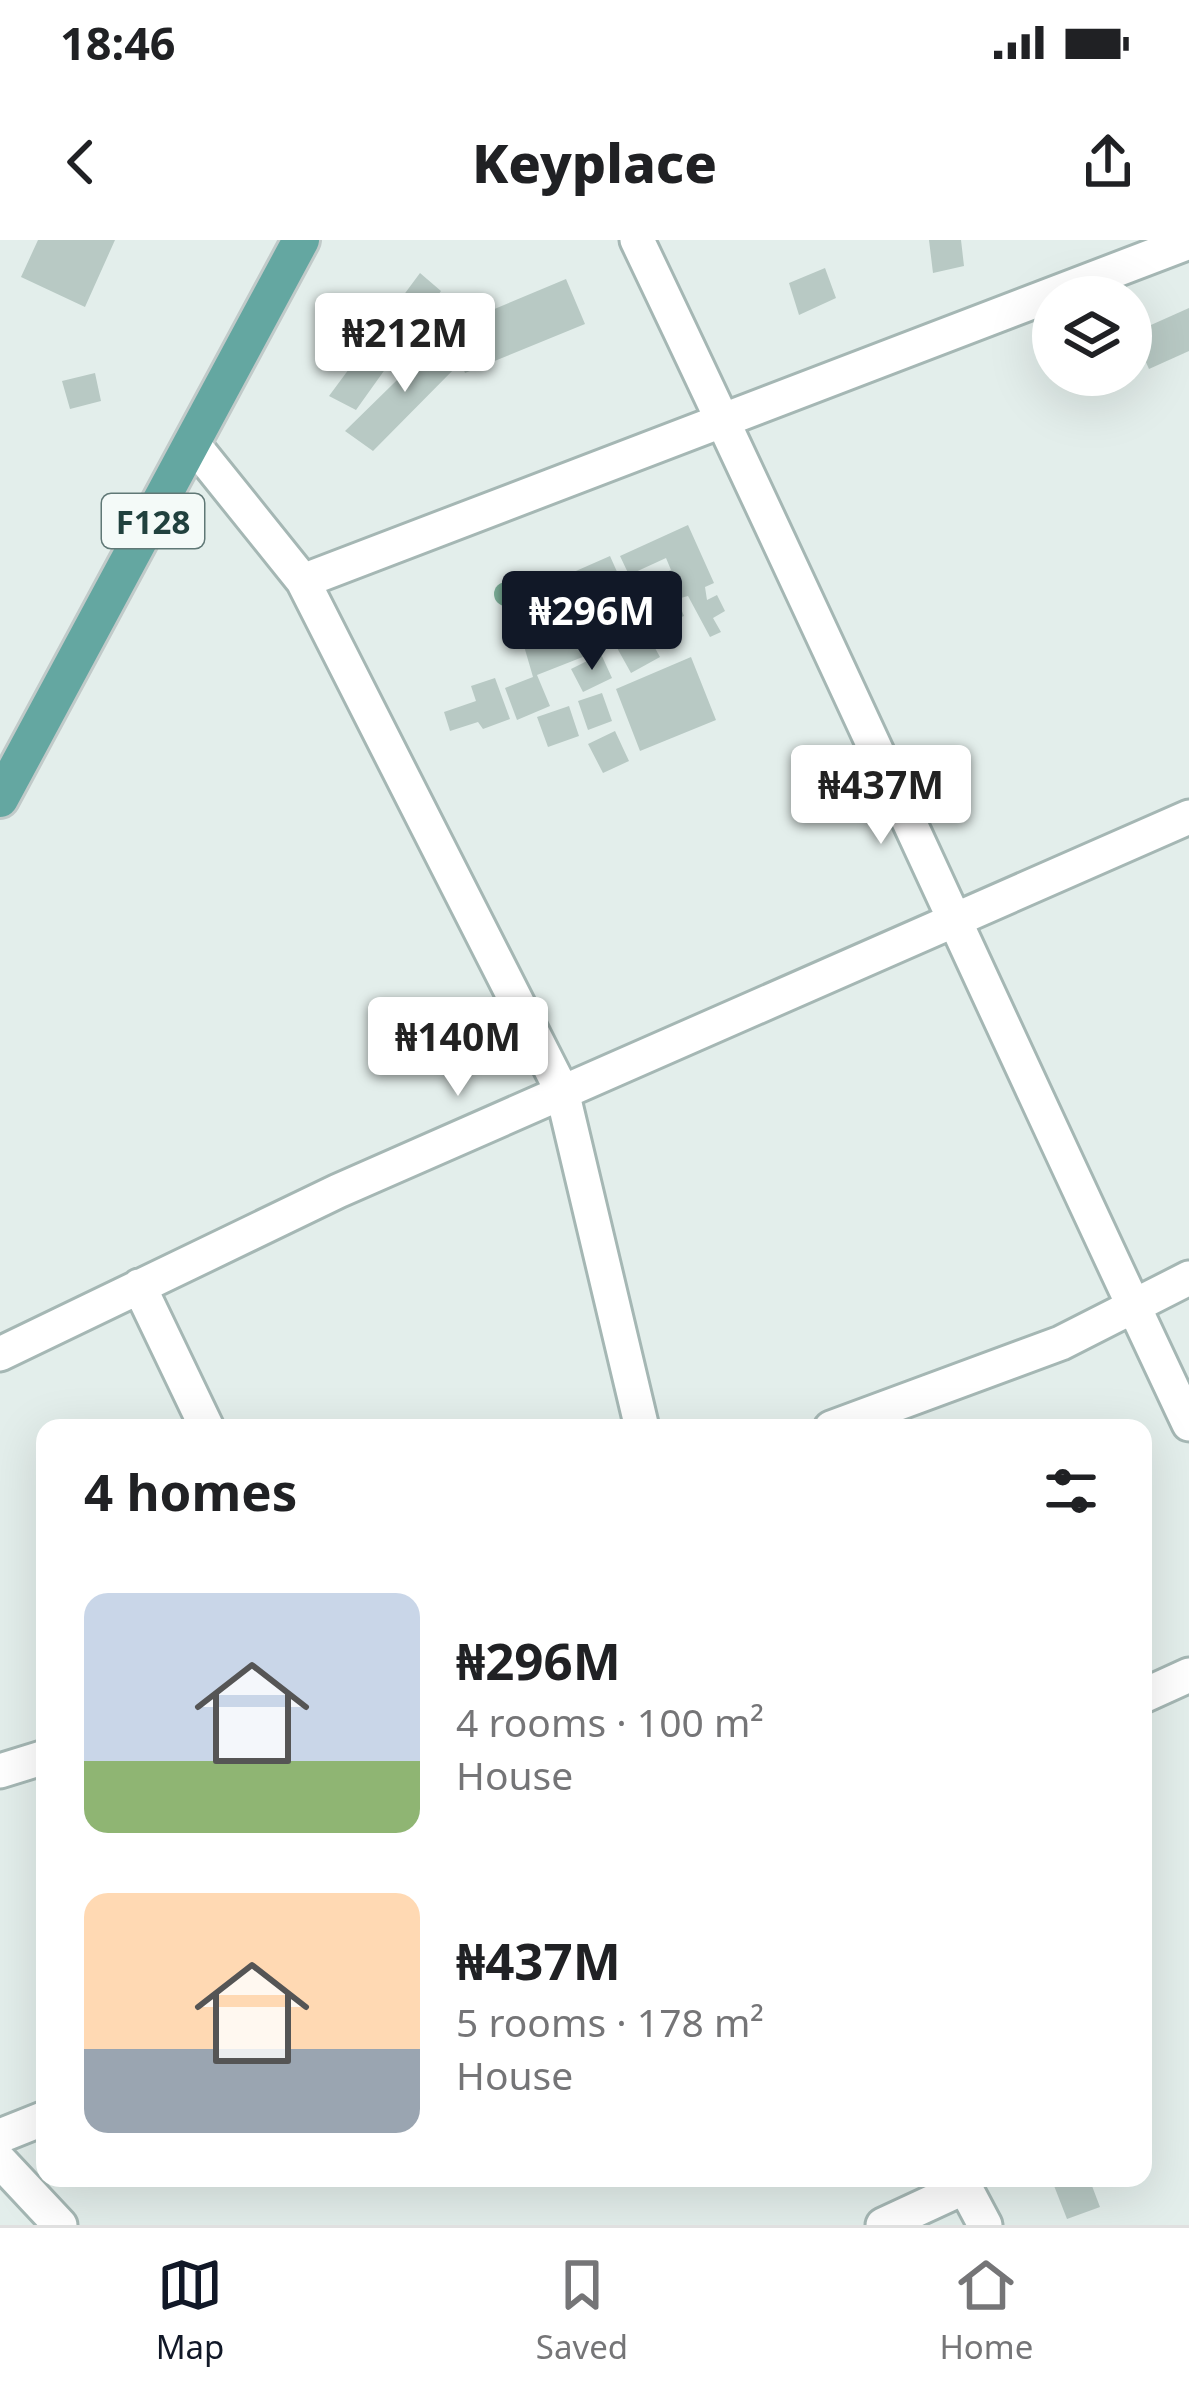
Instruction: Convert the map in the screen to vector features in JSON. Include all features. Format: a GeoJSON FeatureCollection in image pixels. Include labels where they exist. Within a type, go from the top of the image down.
{"type":"FeatureCollection","features":[{"type":"Feature","properties":{"kind":"main road","name":"F128"},"geometry":{"type":"LineString","coordinates":[[0,799],[301,240]]}},
{"type":"Feature","properties":{"kind":"street"},"geometry":{"type":"LineString","coordinates":[[637,240],[818,617],[950,920],[1189,1424]]}},
{"type":"Feature","properties":{"kind":"street"},"geometry":{"type":"LineString","coordinates":[[303,581],[1189,242]]}},
{"type":"Feature","properties":{"kind":"street"},"geometry":{"type":"LineString","coordinates":[[194,444],[303,581],[562,1091],[640,1419]]}},
{"type":"Feature","properties":{"kind":"street"},"geometry":{"type":"LineString","coordinates":[[0,1354],[562,1091],[1189,817]]}},
{"type":"Feature","properties":{"kind":"street"},"geometry":{"type":"LineString","coordinates":[[855,1419],[1061,1343],[1189,1278]]}},
{"type":"Feature","properties":{"kind":"street"},"geometry":{"type":"LineString","coordinates":[[139,1286],[203,1419]]}},
{"type":"Feature","properties":{"kind":"street"},"geometry":{"type":"LineString","coordinates":[[1152,1692],[1189,1675]]}},
{"type":"Feature","properties":{"kind":"street"},"geometry":{"type":"LineString","coordinates":[[0,1771],[36,1760]]}},
{"type":"Feature","properties":{"kind":"street"},"geometry":{"type":"LineString","coordinates":[[0,2136],[36,2122]]}},
{"type":"Feature","properties":{"kind":"street"},"geometry":{"type":"LineString","coordinates":[[0,2161],[60,2225]]}},
{"type":"Feature","properties":{"kind":"street"},"geometry":{"type":"LineString","coordinates":[[884,2225],[955,2187]]}},
{"type":"Feature","properties":{"kind":"street"},"geometry":{"type":"LineString","coordinates":[[964,2187],[985,2225]]}},
{"type":"Feature","properties":{"kind":"building"},"geometry":{"type":"Polygon","coordinates":[[[38,240],[115,240],[85,307],[21,277],[38,240]]]}},
{"type":"Feature","properties":{"kind":"building"},"geometry":{"type":"Polygon","coordinates":[[[929,240],[961,240],[964,266],[933,273],[929,240]]]}},
{"type":"Feature","properties":{"kind":"building"},"geometry":{"type":"Polygon","coordinates":[[[825,268],[836,298],[799,315],[789,283],[825,268]]]}},
{"type":"Feature","properties":{"kind":"building"},"geometry":{"type":"Polygon","coordinates":[[[420,273],[441,291],[356,410],[329,396],[420,273]]]}},
{"type":"Feature","properties":{"kind":"building"},"geometry":{"type":"Polygon","coordinates":[[[566,279],[585,324],[465,373],[449,328],[566,279]]]}},
{"type":"Feature","properties":{"kind":"building"},"geometry":{"type":"Polygon","coordinates":[[[1189,308],[1189,351],[1152,368],[1152,325],[1189,308]]]}},
{"type":"Feature","properties":{"kind":"building"},"geometry":{"type":"Polygon","coordinates":[[[442,336],[461,362],[373,451],[345,431],[442,336]]]}},
{"type":"Feature","properties":{"kind":"building"},"geometry":{"type":"Polygon","coordinates":[[[95,373],[101,401],[70,409],[62,381],[95,373]]]}},
{"type":"Feature","properties":{"kind":"building"},"geometry":{"type":"Polygon","coordinates":[[[688,525],[714,583],[705,587],[707,600],[717,595],[725,611],[713,618],[721,632],[710,637],[688,596],[677,599],[684,616],[650,630],[632,588],[671,570],[666,558],[629,575],[620,556],[688,525]]]}},
{"type":"Feature","properties":{"kind":"building"},"geometry":{"type":"Polygon","coordinates":[[[610,556],[626,592],[586,610],[598,651],[537,675],[550,706],[517,720],[505,688],[533,677],[515,615],[569,600],[560,578],[610,556]]]}},
{"type":"Feature","properties":{"kind":"building"},"geometry":{"type":"Polygon","coordinates":[[[640,621],[660,657],[631,673],[611,637],[640,621]]]}},
{"type":"Feature","properties":{"kind":"building"},"geometry":{"type":"Polygon","coordinates":[[[601,654],[612,678],[583,692],[571,669],[601,654]]]}},
{"type":"Feature","properties":{"kind":"building"},"geometry":{"type":"Polygon","coordinates":[[[691,657],[716,720],[640,751],[616,689],[691,657]]]}},
{"type":"Feature","properties":{"kind":"building"},"geometry":{"type":"Polygon","coordinates":[[[495,678],[510,719],[483,729],[478,722],[450,731],[444,712],[476,701],[471,686],[495,678]]]}},
{"type":"Feature","properties":{"kind":"building"},"geometry":{"type":"Polygon","coordinates":[[[602,693],[612,721],[588,730],[578,701],[602,693]]]}},
{"type":"Feature","properties":{"kind":"building"},"geometry":{"type":"Polygon","coordinates":[[[569,706],[579,736],[548,747],[537,717],[569,706]]]}},
{"type":"Feature","properties":{"kind":"building"},"geometry":{"type":"Polygon","coordinates":[[[615,731],[629,761],[603,773],[588,744],[615,731]]]}},
{"type":"Feature","properties":{"kind":"building"},"geometry":{"type":"Polygon","coordinates":[[[1055,2187],[1092,2187],[1100,2207],[1067,2219],[1055,2187]]]}}]}
